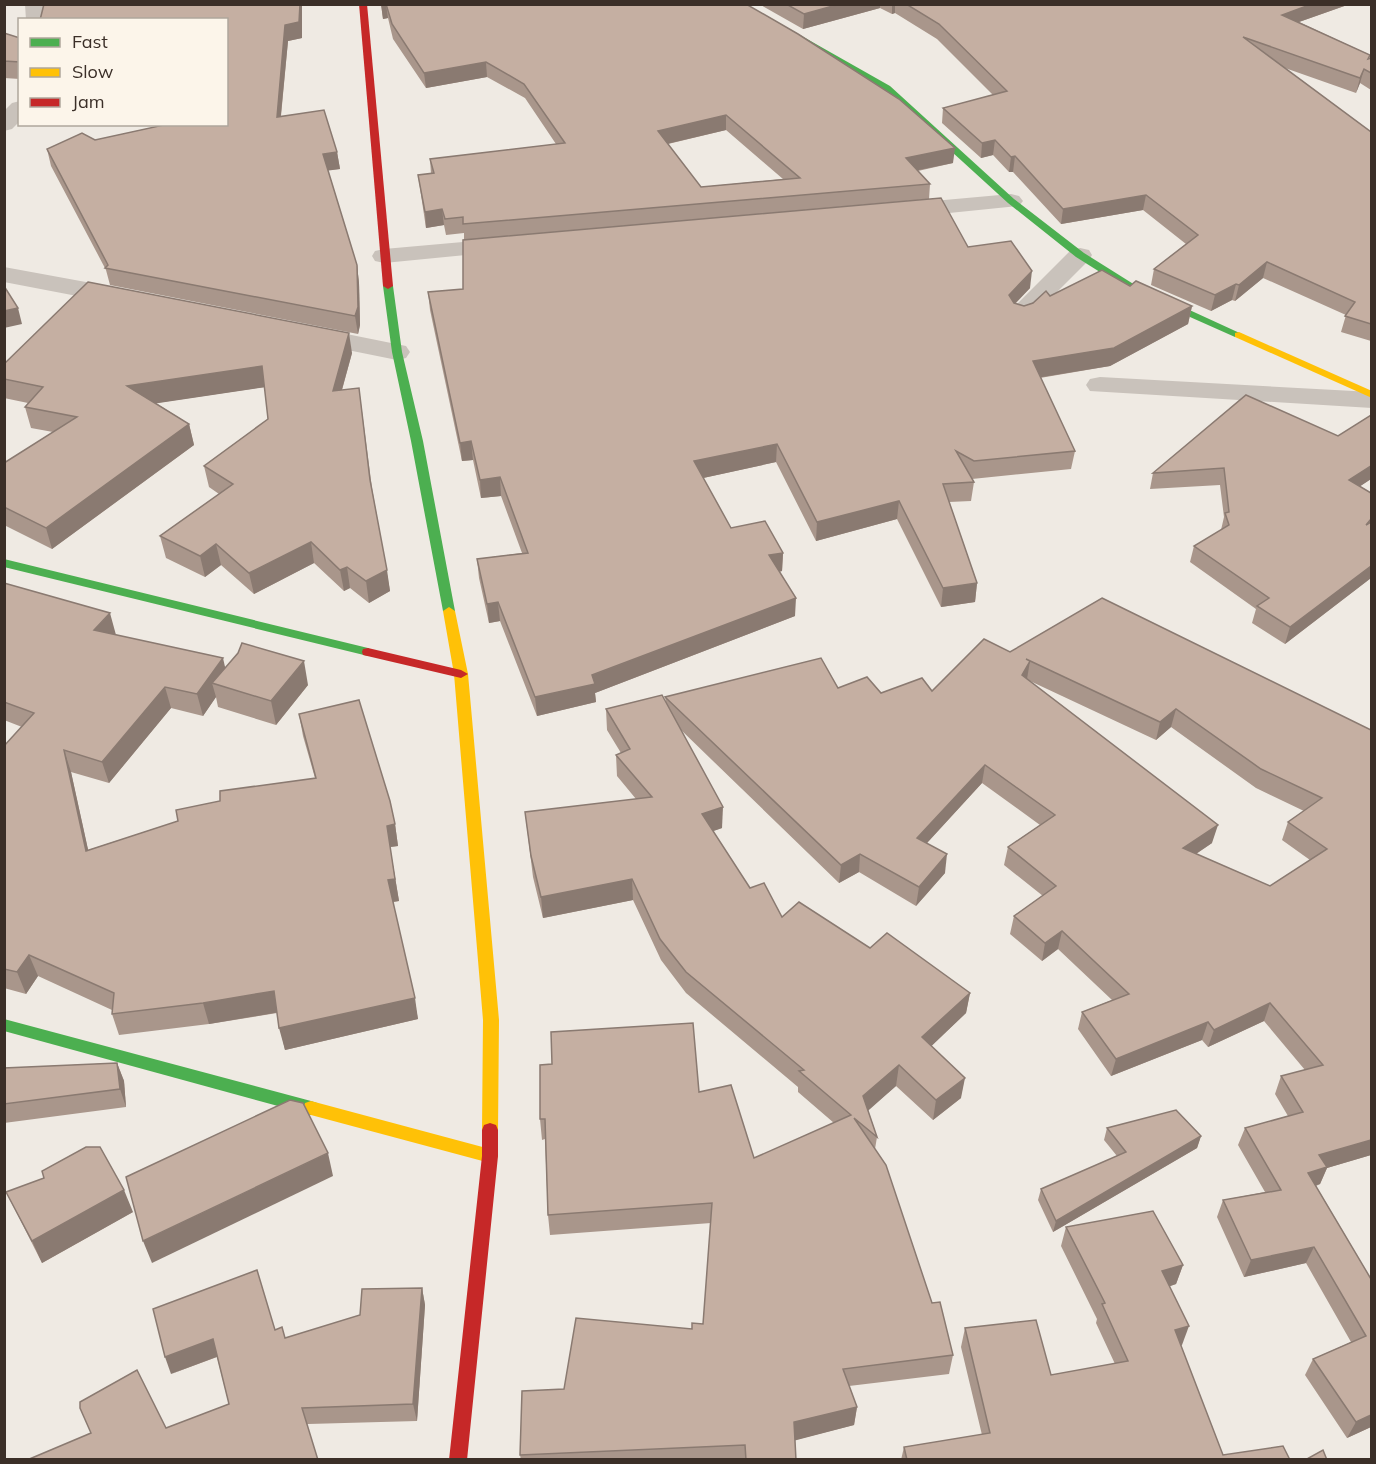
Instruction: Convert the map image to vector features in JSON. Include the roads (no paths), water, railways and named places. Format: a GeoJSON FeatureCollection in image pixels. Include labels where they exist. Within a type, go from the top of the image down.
{"type":"FeatureCollection","features":[{"type":"Feature","properties":{"kind":"street"},"geometry":{"type":"LineString","coordinates":[[363,4],[384,256],[397,352],[417,441],[461,675],[491,1020],[490,1156],[458,1460]]}},
{"type":"Feature","properties":{"kind":"street"},"geometry":{"type":"LineString","coordinates":[[738,4],[887,88],[1011,201],[1080,255],[1131,287],[1371,395]]}},
{"type":"Feature","properties":{"kind":"street"},"geometry":{"type":"LineString","coordinates":[[4,124],[18,110]]}},
{"type":"Feature","properties":{"kind":"street"},"geometry":{"type":"LineString","coordinates":[[881,212],[1011,201]]}},
{"type":"Feature","properties":{"kind":"street"},"geometry":{"type":"LineString","coordinates":[[384,256],[526,244]]}},
{"type":"Feature","properties":{"kind":"street"},"geometry":{"type":"LineString","coordinates":[[1021,314],[1080,255]]}},
{"type":"Feature","properties":{"kind":"street"},"geometry":{"type":"LineString","coordinates":[[4,274],[143,301]]}},
{"type":"Feature","properties":{"kind":"street"},"geometry":{"type":"LineString","coordinates":[[281,329],[397,352]]}},
{"type":"Feature","properties":{"kind":"street"},"geometry":{"type":"LineString","coordinates":[[1100,385],[1371,400]]}},
{"type":"Feature","properties":{"kind":"street"},"geometry":{"type":"LineString","coordinates":[[4,563],[461,675]]}},
{"type":"Feature","properties":{"kind":"street"},"geometry":{"type":"LineString","coordinates":[[4,1025],[490,1156]]}}]}
